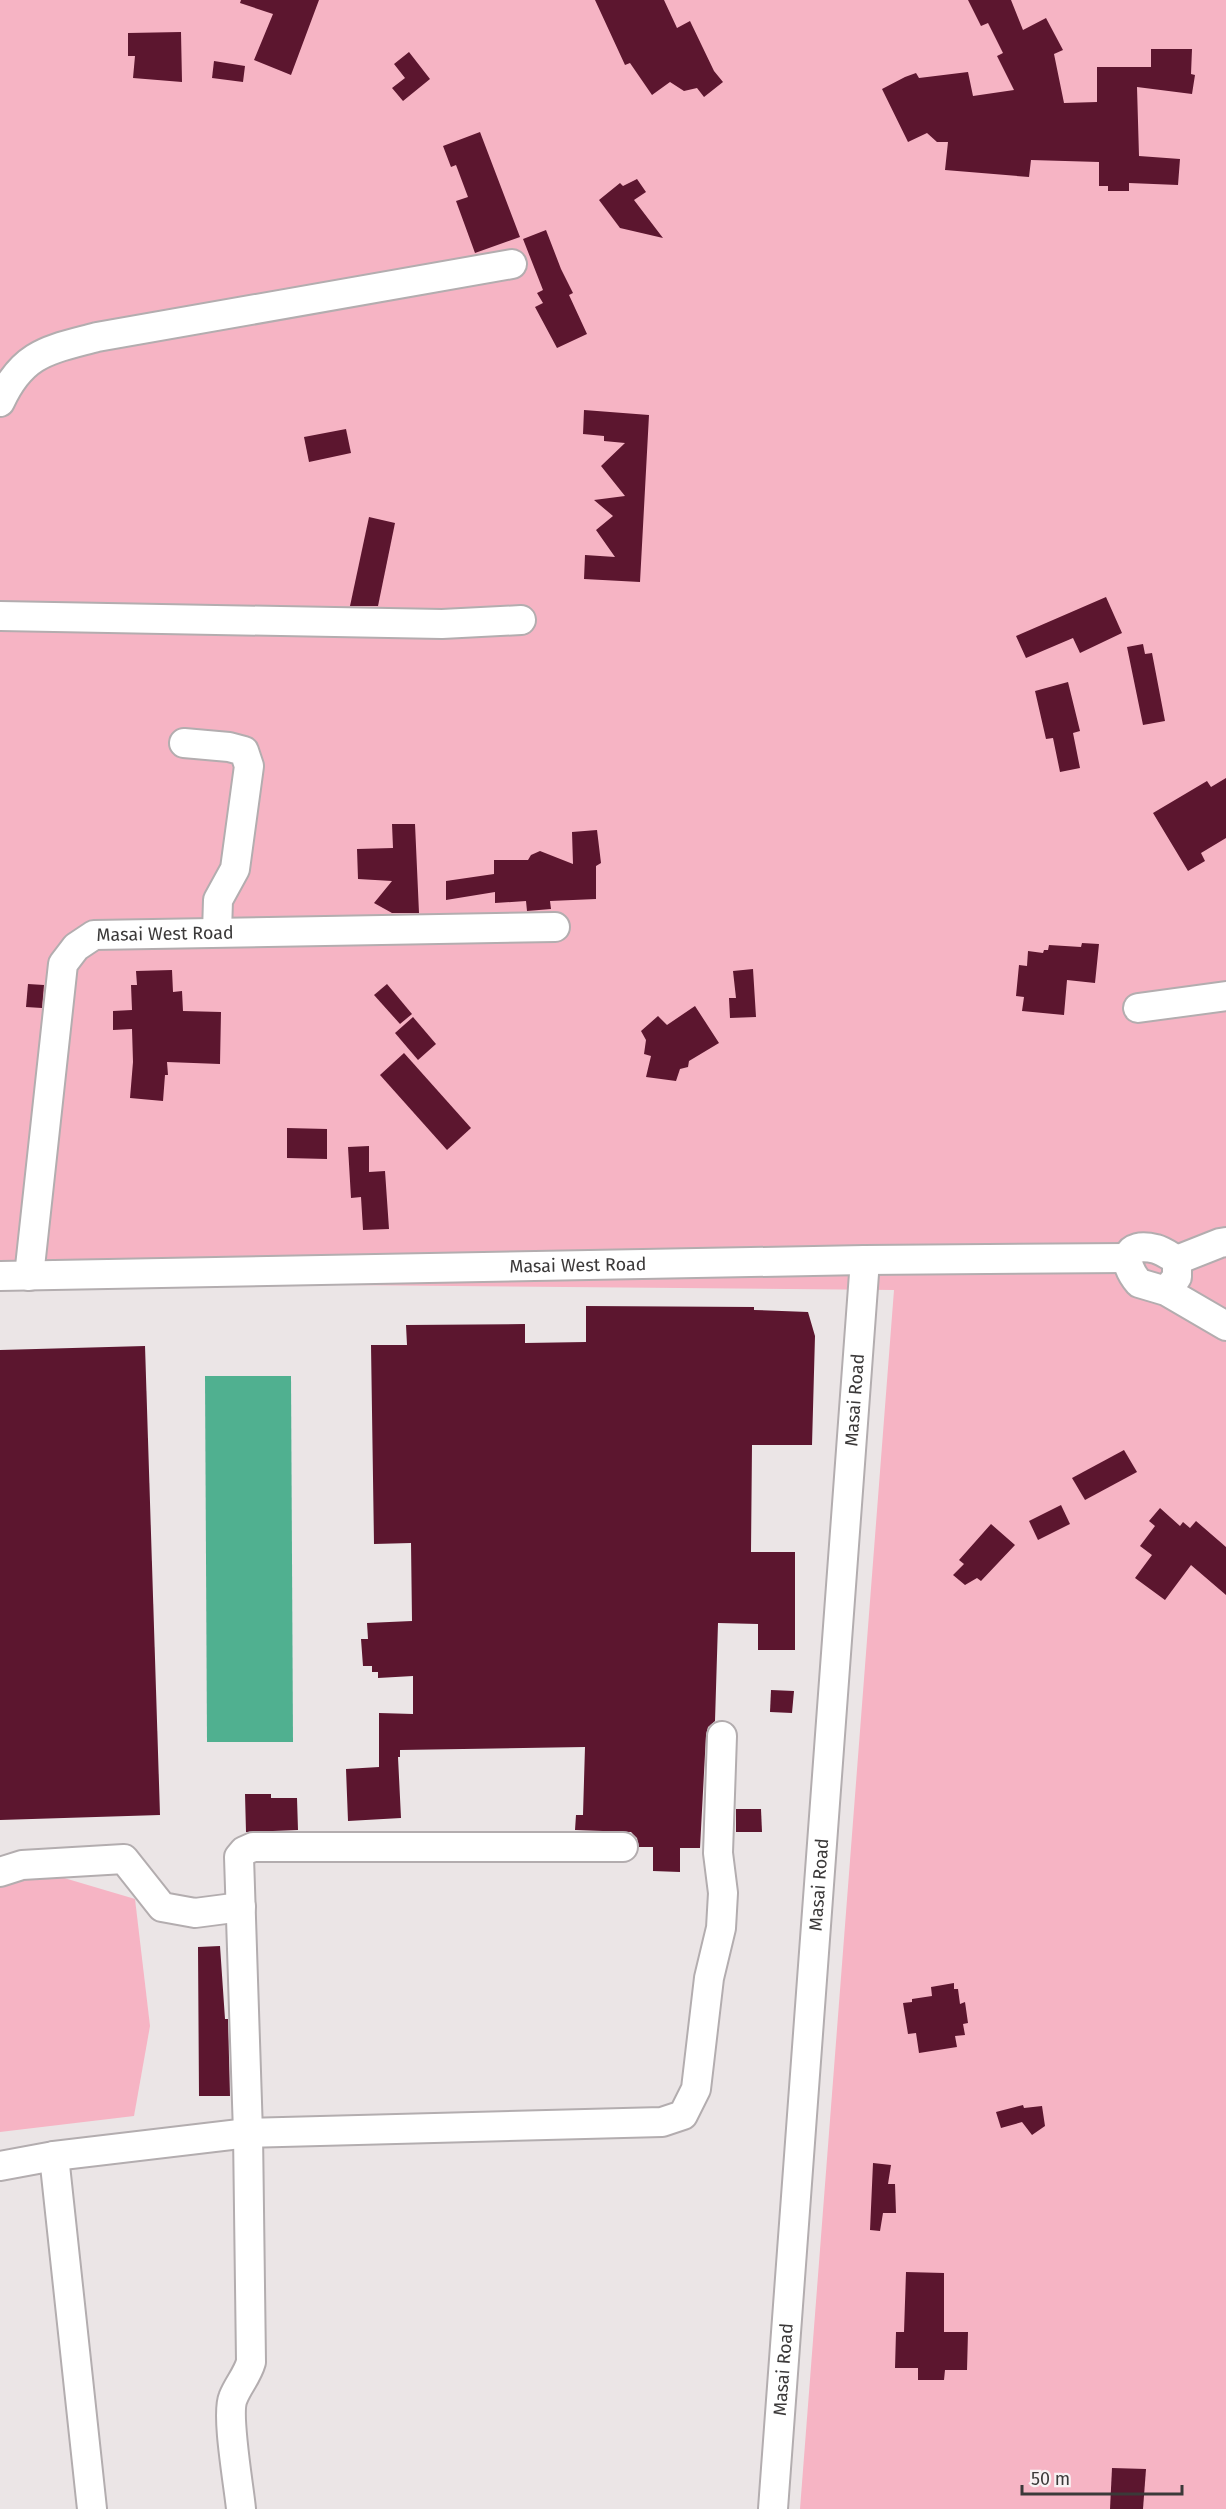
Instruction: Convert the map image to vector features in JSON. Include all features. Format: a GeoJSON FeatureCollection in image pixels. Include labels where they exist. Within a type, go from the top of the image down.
{"type":"FeatureCollection","features":[{"type":"Feature","properties":{"kind":"street"},"geometry":{"type":"LineString","coordinates":[[0,402],[10,381],[25,364],[45,351],[56,348],[97,338],[512,264]]}},
{"type":"Feature","properties":{"kind":"street"},"geometry":{"type":"LineString","coordinates":[[0,616],[442,624],[521,620]]}},
{"type":"Feature","properties":{"kind":"street"},"geometry":{"type":"LineString","coordinates":[[184,743],[229,747],[244,751],[249,766],[235,869],[218,900],[217,932]]}},
{"type":"Feature","properties":{"kind":"street","name":"Masai West Road"},"geometry":{"type":"LineString","coordinates":[[29,1276],[63,964],[76,947],[94,935],[555,927]]}},
{"type":"Feature","properties":{"kind":"street"},"geometry":{"type":"LineString","coordinates":[[1138,1008],[1226,996]]}},
{"type":"Feature","properties":{"kind":"street"},"geometry":{"type":"LineString","coordinates":[[1177,1260],[1226,1242]]}},
{"type":"Feature","properties":{"kind":"street"},"geometry":{"type":"LineString","coordinates":[[1177,1260],[1159,1249],[1144,1247],[1132,1251],[1127,1258],[1129,1272],[1139,1283],[1166,1291],[1226,1326]]}},
{"type":"Feature","properties":{"kind":"street","name":"Masai West Road"},"geometry":{"type":"LineString","coordinates":[[0,1276],[865,1260],[1127,1258]]}},
{"type":"Feature","properties":{"kind":"street","name":"Masai Road"},"geometry":{"type":"LineString","coordinates":[[772,2509],[865,1260]]}},
{"type":"Feature","properties":{"kind":"street"},"geometry":{"type":"LineString","coordinates":[[1166,1291],[1178,1277],[1177,1260]]}},
{"type":"Feature","properties":{"kind":"street"},"geometry":{"type":"LineString","coordinates":[[0,2166],[54,2156],[248,2133],[662,2122],[683,2115],[696,2089],[708,1978],[721,1928],[723,1893],[718,1853],[722,1736]]}},
{"type":"Feature","properties":{"kind":"street"},"geometry":{"type":"LineString","coordinates":[[241,2509],[230,2418],[232,2399],[247,2376],[251,2362],[248,2133],[239,1857],[244,1851],[254,1846],[624,1847]]}},
{"type":"Feature","properties":{"kind":"street"},"geometry":{"type":"LineString","coordinates":[[0,1872],[22,1865],[124,1859],[162,1907],[195,1913],[241,1907]]}},
{"type":"Feature","properties":{"kind":"street"},"geometry":{"type":"LineString","coordinates":[[54,2156],[92,2509]]}},
{"type":"Feature","properties":{"kind":"shaded area"},"geometry":{"type":"Polygon","coordinates":[[[0,0],[1226,0],[1226,2509],[800,2509],[894,1290],[0,1282],[0,0]]]}},
{"type":"Feature","properties":{"kind":"shaded area"},"geometry":{"type":"Polygon","coordinates":[[[205,1376],[291,1376],[293,1742],[207,1742],[205,1376]]]}},
{"type":"Feature","properties":{"kind":"shaded area"},"geometry":{"type":"Polygon","coordinates":[[[0,1859],[135,1899],[150,2026],[134,2116],[0,2132],[0,1859]]]}},
{"type":"Feature","properties":{"kind":"building"},"geometry":{"type":"Polygon","coordinates":[[[241,0],[319,0],[291,75],[254,60],[273,14],[240,3],[241,0]]]}},
{"type":"Feature","properties":{"kind":"building"},"geometry":{"type":"Polygon","coordinates":[[[595,0],[664,0],[677,28],[690,21],[714,71],[723,82],[704,97],[697,88],[684,91],[670,82],[652,95],[630,63],[625,65],[595,0]]]}},
{"type":"Feature","properties":{"kind":"building"},"geometry":{"type":"Polygon","coordinates":[[[968,0],[1011,0],[1023,30],[1046,18],[1063,50],[1054,54],[1064,103],[1097,102],[1097,67],[1151,67],[1151,49],[1192,49],[1191,74],[1195,75],[1192,94],[1137,87],[1139,156],[1180,159],[1178,185],[1129,183],[1129,191],[1108,191],[1108,186],[1099,186],[1099,162],[1031,160],[1029,177],[945,170],[948,142],[937,142],[927,133],[908,142],[882,89],[905,77],[916,73],[919,78],[968,72],[973,96],[1014,90],[997,56],[1003,53],[988,23],[981,26],[968,0]]]}},
{"type":"Feature","properties":{"kind":"building"},"geometry":{"type":"Polygon","coordinates":[[[181,32],[182,82],[133,78],[135,56],[128,56],[128,33],[181,32]]]}},
{"type":"Feature","properties":{"kind":"building"},"geometry":{"type":"Polygon","coordinates":[[[409,52],[430,79],[403,101],[392,88],[405,78],[394,64],[409,52]]]}},
{"type":"Feature","properties":{"kind":"building"},"geometry":{"type":"Polygon","coordinates":[[[214,61],[245,66],[243,82],[212,78],[214,61]]]}},
{"type":"Feature","properties":{"kind":"building"},"geometry":{"type":"Polygon","coordinates":[[[480,132],[520,237],[475,253],[456,201],[468,197],[456,165],[451,167],[443,146],[480,132]]]}},
{"type":"Feature","properties":{"kind":"building"},"geometry":{"type":"Polygon","coordinates":[[[637,179],[646,192],[634,200],[663,238],[620,228],[599,200],[620,183],[623,186],[637,179]]]}},
{"type":"Feature","properties":{"kind":"building"},"geometry":{"type":"Polygon","coordinates":[[[546,230],[573,293],[569,295],[587,334],[557,348],[535,307],[543,303],[537,293],[543,290],[523,239],[546,230]]]}},
{"type":"Feature","properties":{"kind":"building"},"geometry":{"type":"Polygon","coordinates":[[[584,410],[649,415],[640,582],[584,579],[585,555],[615,557],[596,530],[613,516],[594,500],[625,496],[601,466],[625,443],[604,441],[604,436],[583,434],[584,410]]]}},
{"type":"Feature","properties":{"kind":"building"},"geometry":{"type":"Polygon","coordinates":[[[346,429],[351,453],[309,462],[304,437],[346,429]]]}},
{"type":"Feature","properties":{"kind":"building"},"geometry":{"type":"Polygon","coordinates":[[[369,517],[395,523],[378,606],[350,606],[369,517]]]}},
{"type":"Feature","properties":{"kind":"building"},"geometry":{"type":"Polygon","coordinates":[[[1106,597],[1122,633],[1080,653],[1073,638],[1026,658],[1016,636],[1106,597]]]}},
{"type":"Feature","properties":{"kind":"building"},"geometry":{"type":"Polygon","coordinates":[[[1143,644],[1145,654],[1152,653],[1165,721],[1143,725],[1127,647],[1143,644]]]}},
{"type":"Feature","properties":{"kind":"building"},"geometry":{"type":"Polygon","coordinates":[[[1068,682],[1080,731],[1073,733],[1080,768],[1060,772],[1053,738],[1046,739],[1035,691],[1068,682]]]}},
{"type":"Feature","properties":{"kind":"building"},"geometry":{"type":"Polygon","coordinates":[[[1226,778],[1226,838],[1201,853],[1205,861],[1188,871],[1153,813],[1207,781],[1211,787],[1226,778]]]}},
{"type":"Feature","properties":{"kind":"building"},"geometry":{"type":"Polygon","coordinates":[[[392,824],[415,824],[419,913],[392,913],[374,903],[392,881],[358,879],[357,849],[393,848],[392,824]]]}},
{"type":"Feature","properties":{"kind":"building"},"geometry":{"type":"Polygon","coordinates":[[[597,830],[601,863],[596,866],[596,899],[550,901],[551,909],[527,911],[526,901],[495,903],[495,892],[446,900],[446,881],[494,874],[494,860],[528,860],[531,855],[540,851],[573,864],[572,832],[597,830]]]}},
{"type":"Feature","properties":{"kind":"building"},"geometry":{"type":"Polygon","coordinates":[[[1082,943],[1099,944],[1095,983],[1067,980],[1064,1015],[1022,1011],[1024,997],[1016,996],[1019,965],[1027,966],[1028,951],[1043,953],[1044,950],[1048,950],[1049,945],[1081,947],[1082,943]]]}},
{"type":"Feature","properties":{"kind":"building"},"geometry":{"type":"Polygon","coordinates":[[[753,969],[756,1017],[730,1018],[729,998],[736,998],[733,971],[753,969]]]}},
{"type":"Feature","properties":{"kind":"building"},"geometry":{"type":"Polygon","coordinates":[[[172,970],[173,992],[182,991],[183,1011],[221,1012],[220,1064],[167,1062],[168,1075],[165,1075],[163,1101],[130,1098],[133,1062],[132,1029],[113,1030],[113,1011],[132,1010],[131,985],[137,985],[136,971],[172,970]]]}},
{"type":"Feature","properties":{"kind":"building"},"geometry":{"type":"Polygon","coordinates":[[[28,984],[44,985],[42,1008],[26,1007],[28,984]]]}},
{"type":"Feature","properties":{"kind":"building"},"geometry":{"type":"Polygon","coordinates":[[[387,984],[412,1014],[400,1024],[374,995],[387,984]]]}},
{"type":"Feature","properties":{"kind":"building"},"geometry":{"type":"Polygon","coordinates":[[[695,1006],[719,1043],[689,1061],[688,1067],[680,1069],[676,1081],[646,1077],[651,1056],[644,1054],[646,1040],[641,1031],[658,1016],[667,1025],[695,1006]]]}},
{"type":"Feature","properties":{"kind":"building"},"geometry":{"type":"Polygon","coordinates":[[[413,1017],[436,1044],[418,1060],[395,1033],[413,1017]]]}},
{"type":"Feature","properties":{"kind":"building"},"geometry":{"type":"Polygon","coordinates":[[[404,1053],[471,1128],[447,1150],[380,1075],[404,1053]]]}},
{"type":"Feature","properties":{"kind":"building"},"geometry":{"type":"Polygon","coordinates":[[[287,1128],[327,1129],[327,1159],[287,1158],[287,1128]]]}},
{"type":"Feature","properties":{"kind":"building"},"geometry":{"type":"Polygon","coordinates":[[[369,1146],[369,1172],[385,1171],[389,1229],[363,1230],[361,1197],[351,1198],[348,1147],[369,1146]]]}},
{"type":"Feature","properties":{"kind":"building"},"geometry":{"type":"Polygon","coordinates":[[[586,1306],[754,1307],[754,1310],[808,1312],[815,1336],[812,1445],[752,1445],[751,1552],[795,1552],[795,1650],[758,1650],[758,1624],[718,1623],[715,1721],[708,1727],[706,1735],[700,1848],[680,1848],[680,1872],[653,1871],[653,1847],[639,1847],[637,1838],[631,1832],[575,1830],[576,1815],[583,1815],[585,1747],[400,1750],[400,1757],[398,1757],[401,1818],[348,1821],[346,1769],[379,1767],[379,1713],[413,1714],[413,1676],[378,1678],[378,1672],[372,1672],[372,1666],[363,1666],[361,1639],[368,1639],[367,1623],[412,1621],[411,1543],[374,1544],[371,1345],[407,1345],[406,1325],[525,1324],[525,1343],[586,1342],[586,1306]]]}},
{"type":"Feature","properties":{"kind":"building"},"geometry":{"type":"Polygon","coordinates":[[[145,1346],[160,1815],[0,1820],[0,1350],[145,1346]]]}},
{"type":"Feature","properties":{"kind":"building"},"geometry":{"type":"Polygon","coordinates":[[[1124,1450],[1137,1472],[1085,1500],[1072,1478],[1124,1450]]]}},
{"type":"Feature","properties":{"kind":"building"},"geometry":{"type":"Polygon","coordinates":[[[1061,1505],[1070,1524],[1038,1540],[1029,1521],[1061,1505]]]}},
{"type":"Feature","properties":{"kind":"building"},"geometry":{"type":"Polygon","coordinates":[[[1160,1508],[1180,1526],[1183,1522],[1190,1528],[1196,1521],[1226,1547],[1226,1595],[1191,1565],[1165,1600],[1135,1578],[1152,1555],[1140,1546],[1155,1526],[1149,1521],[1160,1508]]]}},
{"type":"Feature","properties":{"kind":"building"},"geometry":{"type":"Polygon","coordinates":[[[991,1524],[1015,1545],[981,1581],[977,1578],[965,1585],[953,1575],[964,1564],[959,1560],[991,1524]]]}},
{"type":"Feature","properties":{"kind":"building"},"geometry":{"type":"Polygon","coordinates":[[[771,1690],[794,1691],[792,1713],[770,1712],[771,1690]]]}},
{"type":"Feature","properties":{"kind":"building"},"geometry":{"type":"Polygon","coordinates":[[[245,1794],[271,1794],[271,1798],[297,1798],[298,1830],[246,1832],[245,1794]]]}},
{"type":"Feature","properties":{"kind":"building"},"geometry":{"type":"Polygon","coordinates":[[[736,1809],[761,1809],[762,1832],[736,1832],[736,1809]]]}},
{"type":"Feature","properties":{"kind":"building"},"geometry":{"type":"Polygon","coordinates":[[[220,1946],[225,2019],[228,2019],[230,2096],[199,2096],[198,1947],[220,1946]]]}},
{"type":"Feature","properties":{"kind":"building"},"geometry":{"type":"Polygon","coordinates":[[[954,1983],[954,1989],[958,1989],[960,2004],[965,2002],[968,2023],[963,2024],[965,2035],[955,2036],[957,2047],[919,2053],[916,2033],[908,2034],[903,2003],[932,1996],[931,1987],[954,1983]]]}},
{"type":"Feature","properties":{"kind":"building"},"geometry":{"type":"Polygon","coordinates":[[[1023,2105],[1024,2108],[1042,2106],[1045,2126],[1032,2135],[1022,2122],[1001,2128],[996,2112],[1023,2105]]]}},
{"type":"Feature","properties":{"kind":"building"},"geometry":{"type":"Polygon","coordinates":[[[873,2163],[891,2165],[888,2184],[895,2184],[896,2213],[883,2213],[880,2231],[870,2230],[873,2163]]]}},
{"type":"Feature","properties":{"kind":"building"},"geometry":{"type":"Polygon","coordinates":[[[906,2272],[944,2273],[944,2332],[968,2332],[967,2370],[945,2370],[944,2380],[918,2380],[918,2368],[895,2368],[896,2332],[904,2332],[906,2272]]]}},
{"type":"Feature","properties":{"kind":"building"},"geometry":{"type":"Polygon","coordinates":[[[1112,2468],[1146,2469],[1143,2509],[1110,2509],[1112,2468]]]}}]}
